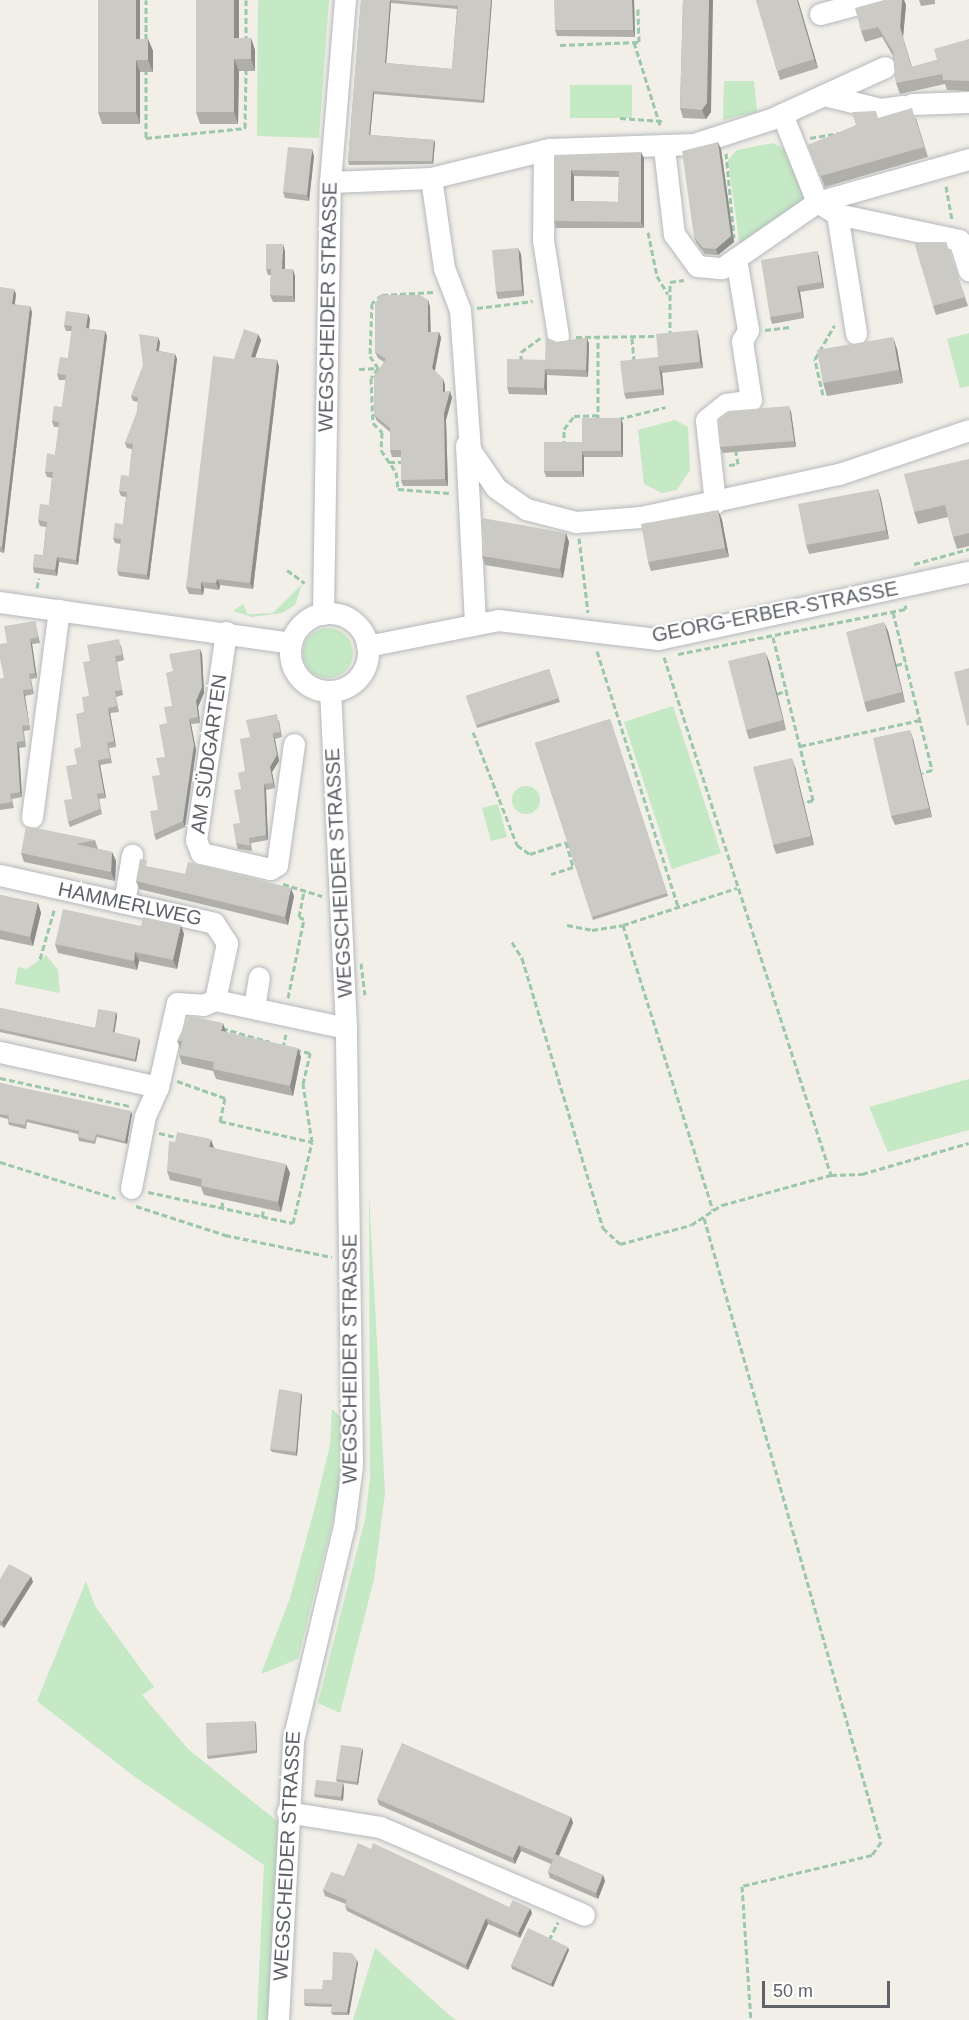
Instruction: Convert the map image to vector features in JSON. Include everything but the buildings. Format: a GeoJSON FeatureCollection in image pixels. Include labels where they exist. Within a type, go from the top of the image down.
{"type":"FeatureCollection","features":[{"type":"Feature","properties":{"kind":"street","name":"WEGSCHEIDER STRASSE"},"geometry":{"type":"LineString","coordinates":[[323,614],[330,182],[345,0]]}},
{"type":"Feature","properties":{"kind":"street"},"geometry":{"type":"LineString","coordinates":[[820,14],[873,0]]}},
{"type":"Feature","properties":{"kind":"street"},"geometry":{"type":"LineString","coordinates":[[330,182],[432,178],[544,150],[667,148],[782,114],[885,67]]}},
{"type":"Feature","properties":{"kind":"street"},"geometry":{"type":"LineString","coordinates":[[824,95],[881,109],[908,105],[969,102]]}},
{"type":"Feature","properties":{"kind":"street"},"geometry":{"type":"LineString","coordinates":[[782,114],[818,202],[837,214],[959,240],[969,270]]}},
{"type":"Feature","properties":{"kind":"street"},"geometry":{"type":"LineString","coordinates":[[667,148],[674,234],[684,253],[710,270],[736,258],[818,202],[969,159]]}},
{"type":"Feature","properties":{"kind":"street"},"geometry":{"type":"LineString","coordinates":[[544,150],[543,240],[558,336]]}},
{"type":"Feature","properties":{"kind":"street"},"geometry":{"type":"LineString","coordinates":[[432,178],[456,300],[476,621]]}},
{"type":"Feature","properties":{"kind":"street"},"geometry":{"type":"LineString","coordinates":[[837,214],[856,333]]}},
{"type":"Feature","properties":{"kind":"street"},"geometry":{"type":"LineString","coordinates":[[715,503],[704,431],[712,412],[751,400],[742,341],[748,330],[736,258]]}},
{"type":"Feature","properties":{"kind":"street"},"geometry":{"type":"LineString","coordinates":[[465,427],[470,450],[496,488],[526,509],[576,522],[715,503],[849,471],[969,430]]}},
{"type":"Feature","properties":{"kind":"street","name":"GEORG-ERBER-STRASSE"},"geometry":{"type":"LineString","coordinates":[[367,646],[476,621],[591,631],[667,642],[969,572]]}},
{"type":"Feature","properties":{"kind":"street"},"geometry":{"type":"LineString","coordinates":[[0,602],[226,632],[291,643]]}},
{"type":"Feature","properties":{"kind":"street"},"geometry":{"type":"LineString","coordinates":[[32,817],[59,610]]}},
{"type":"Feature","properties":{"kind":"street"},"geometry":{"type":"LineString","coordinates":[[323,614],[354,623],[367,646],[361,675],[348,687],[330,691],[312,687],[296,673],[291,643],[301,625],[323,614]]}},
{"type":"Feature","properties":{"kind":"street","name":"AM SÜDGARTEN"},"geometry":{"type":"LineString","coordinates":[[226,632],[196,840],[201,853],[270,869],[277,865],[294,744]]}},
{"type":"Feature","properties":{"kind":"street","name":"WEGSCHEIDER STRASSE"},"geometry":{"type":"LineString","coordinates":[[278,2020],[287,1812],[297,1712],[349,1502],[352,1262],[346,1028],[330,691]]}},
{"type":"Feature","properties":{"kind":"street"},"geometry":{"type":"LineString","coordinates":[[123,903],[132,855]]}},
{"type":"Feature","properties":{"kind":"street","name":"HAMMERLWEG"},"geometry":{"type":"LineString","coordinates":[[0,875],[219,926],[227,943],[215,1000]]}},
{"type":"Feature","properties":{"kind":"street"},"geometry":{"type":"LineString","coordinates":[[254,1008],[260,977]]}},
{"type":"Feature","properties":{"kind":"street"},"geometry":{"type":"LineString","coordinates":[[131,1188],[145,1120],[159,1082],[177,1003],[191,1006],[215,1000],[346,1028]]}},
{"type":"Feature","properties":{"kind":"street"},"geometry":{"type":"LineString","coordinates":[[0,1052],[159,1082]]}},
{"type":"Feature","properties":{"kind":"street"},"geometry":{"type":"LineString","coordinates":[[287,1812],[380,1827],[584,1915]]}},
{"type":"Feature","properties":{"kind":"path"},"geometry":{"type":"LineString","coordinates":[[146,0],[146,53]]}},
{"type":"Feature","properties":{"kind":"path"},"geometry":{"type":"LineString","coordinates":[[246,0],[246,47]]}},
{"type":"Feature","properties":{"kind":"path"},"geometry":{"type":"LineString","coordinates":[[560,45],[639,42],[638,7]]}},
{"type":"Feature","properties":{"kind":"path"},"geometry":{"type":"LineString","coordinates":[[238,37],[246,36]]}},
{"type":"Feature","properties":{"kind":"path"},"geometry":{"type":"LineString","coordinates":[[140,41],[146,41]]}},
{"type":"Feature","properties":{"kind":"path"},"geometry":{"type":"LineString","coordinates":[[634,42],[662,121],[660,139],[667,148]]}},
{"type":"Feature","properties":{"kind":"path"},"geometry":{"type":"LineString","coordinates":[[146,65],[146,138],[185,138],[245,128],[246,57]]}},
{"type":"Feature","properties":{"kind":"path"},"geometry":{"type":"LineString","coordinates":[[238,98],[245,98]]}},
{"type":"Feature","properties":{"kind":"path"},"geometry":{"type":"LineString","coordinates":[[140,100],[146,100]]}},
{"type":"Feature","properties":{"kind":"path"},"geometry":{"type":"LineString","coordinates":[[620,118],[662,121]]}},
{"type":"Feature","properties":{"kind":"path"},"geometry":{"type":"LineString","coordinates":[[794,142],[849,127],[853,137]]}},
{"type":"Feature","properties":{"kind":"path"},"geometry":{"type":"LineString","coordinates":[[734,148],[724,159],[736,258]]}},
{"type":"Feature","properties":{"kind":"path"},"geometry":{"type":"LineString","coordinates":[[944,166],[959,240]]}},
{"type":"Feature","properties":{"kind":"path"},"geometry":{"type":"LineString","coordinates":[[648,232],[657,276],[668,294]]}},
{"type":"Feature","properties":{"kind":"path"},"geometry":{"type":"LineString","coordinates":[[521,366],[521,352],[528,345],[558,336],[598,339],[671,338],[668,294],[670,282],[693,279]]}},
{"type":"Feature","properties":{"kind":"path"},"geometry":{"type":"LineString","coordinates":[[378,369],[370,356],[372,303],[382,295],[405,294],[456,300],[534,301],[534,293]]}},
{"type":"Feature","properties":{"kind":"path"},"geometry":{"type":"LineString","coordinates":[[405,294],[405,302]]}},
{"type":"Feature","properties":{"kind":"path"},"geometry":{"type":"LineString","coordinates":[[823,395],[815,358],[852,304]]}},
{"type":"Feature","properties":{"kind":"path"},"geometry":{"type":"LineString","coordinates":[[748,330],[790,327]]}},
{"type":"Feature","properties":{"kind":"path"},"geometry":{"type":"LineString","coordinates":[[632,338],[635,366]]}},
{"type":"Feature","properties":{"kind":"path"},"geometry":{"type":"LineString","coordinates":[[598,339],[598,424]]}},
{"type":"Feature","properties":{"kind":"path"},"geometry":{"type":"LineString","coordinates":[[360,369],[388,368]]}},
{"type":"Feature","properties":{"kind":"path"},"geometry":{"type":"LineString","coordinates":[[378,369],[371,378],[373,423],[382,432],[393,433]]}},
{"type":"Feature","properties":{"kind":"path"},"geometry":{"type":"LineString","coordinates":[[564,449],[564,429],[574,416],[625,419],[646,408],[666,407]]}},
{"type":"Feature","properties":{"kind":"path"},"geometry":{"type":"LineString","coordinates":[[382,432],[381,450],[389,462],[402,493],[468,493]]}},
{"type":"Feature","properties":{"kind":"path"},"geometry":{"type":"LineString","coordinates":[[389,462],[403,462]]}},
{"type":"Feature","properties":{"kind":"path"},"geometry":{"type":"LineString","coordinates":[[576,522],[591,631],[678,907]]}},
{"type":"Feature","properties":{"kind":"path"},"geometry":{"type":"LineString","coordinates":[[287,570],[307,584]]}},
{"type":"Feature","properties":{"kind":"path"},"geometry":{"type":"LineString","coordinates":[[667,642],[679,657],[906,609],[903,599]]}},
{"type":"Feature","properties":{"kind":"path"},"geometry":{"type":"LineString","coordinates":[[893,612],[897,618],[932,770],[922,773]]}},
{"type":"Feature","properties":{"kind":"path"},"geometry":{"type":"LineString","coordinates":[[773,637],[813,800],[804,803]]}},
{"type":"Feature","properties":{"kind":"path"},"geometry":{"type":"LineString","coordinates":[[667,642],[737,888],[831,1175]]}},
{"type":"Feature","properties":{"kind":"path"},"geometry":{"type":"LineString","coordinates":[[775,644],[781,643]]}},
{"type":"Feature","properties":{"kind":"path"},"geometry":{"type":"LineString","coordinates":[[896,665],[906,663]]}},
{"type":"Feature","properties":{"kind":"path"},"geometry":{"type":"LineString","coordinates":[[777,693],[787,690]]}},
{"type":"Feature","properties":{"kind":"path"},"geometry":{"type":"LineString","coordinates":[[916,704],[921,702]]}},
{"type":"Feature","properties":{"kind":"path"},"geometry":{"type":"LineString","coordinates":[[800,746],[927,722]]}},
{"type":"Feature","properties":{"kind":"path"},"geometry":{"type":"LineString","coordinates":[[797,732],[804,731]]}},
{"type":"Feature","properties":{"kind":"path"},"geometry":{"type":"LineString","coordinates":[[473,732],[517,845],[530,854],[566,842],[573,867],[550,874]]}},
{"type":"Feature","properties":{"kind":"path"},"geometry":{"type":"LineString","coordinates":[[802,752],[808,750]]}},
{"type":"Feature","properties":{"kind":"path"},"geometry":{"type":"LineString","coordinates":[[567,925],[592,930],[623,925],[737,888]]}},
{"type":"Feature","properties":{"kind":"path"},"geometry":{"type":"LineString","coordinates":[[293,1006],[287,1005],[304,919],[299,917],[303,892]]}},
{"type":"Feature","properties":{"kind":"path"},"geometry":{"type":"LineString","coordinates":[[40,959],[56,900]]}},
{"type":"Feature","properties":{"kind":"path"},"geometry":{"type":"LineString","coordinates":[[623,925],[713,1210]]}},
{"type":"Feature","properties":{"kind":"path"},"geometry":{"type":"LineString","coordinates":[[512,942],[526,969],[603,1228],[610,1239],[632,1244],[704,1218],[713,1210],[831,1175],[861,1174],[969,1143]]}},
{"type":"Feature","properties":{"kind":"path"},"geometry":{"type":"LineString","coordinates":[[131,1188],[293,1223],[312,1142],[303,1084],[310,1053],[217,1026]]}},
{"type":"Feature","properties":{"kind":"path"},"geometry":{"type":"LineString","coordinates":[[244,1044],[245,1035]]}},
{"type":"Feature","properties":{"kind":"path"},"geometry":{"type":"LineString","coordinates":[[0,1078],[145,1120],[185,1140]]}},
{"type":"Feature","properties":{"kind":"path"},"geometry":{"type":"LineString","coordinates":[[159,1082],[225,1098],[220,1121],[312,1142]]}},
{"type":"Feature","properties":{"kind":"path"},"geometry":{"type":"LineString","coordinates":[[0,1162],[50,1174],[194,1226],[352,1262]]}},
{"type":"Feature","properties":{"kind":"path"},"geometry":{"type":"LineString","coordinates":[[222,1208],[223,1199]]}},
{"type":"Feature","properties":{"kind":"path"},"geometry":{"type":"LineString","coordinates":[[262,1217],[264,1208]]}},
{"type":"Feature","properties":{"kind":"path"},"geometry":{"type":"LineString","coordinates":[[704,1218],[881,1842],[872,1855],[742,1886],[751,2020]]}},
{"type":"Feature","properties":{"kind":"green space"},"geometry":{"type":"Polygon","coordinates":[[[258,0],[329,0],[319,138],[257,136],[258,0]]]}},
{"type":"Feature","properties":{"kind":"green space"},"geometry":{"type":"Polygon","coordinates":[[[724,81],[754,81],[757,112],[723,120],[724,81]]]}},
{"type":"Feature","properties":{"kind":"green space"},"geometry":{"type":"Polygon","coordinates":[[[570,85],[632,85],[632,118],[570,118],[570,85]]]}},
{"type":"Feature","properties":{"kind":"green space"},"geometry":{"type":"Polygon","coordinates":[[[773,143],[793,153],[805,201],[740,247],[728,160],[737,150],[773,143]]]}},
{"type":"Feature","properties":{"kind":"green space"},"geometry":{"type":"Polygon","coordinates":[[[969,333],[969,386],[960,388],[947,339],[969,333]]]}},
{"type":"Feature","properties":{"kind":"green space"},"geometry":{"type":"Polygon","coordinates":[[[675,420],[688,427],[690,470],[677,490],[662,493],[644,484],[638,430],[675,420]]]}},
{"type":"Feature","properties":{"kind":"green space"},"geometry":{"type":"Polygon","coordinates":[[[302,584],[295,605],[282,613],[252,617],[233,611],[243,604],[248,614],[273,613],[302,584]]]}},
{"type":"Feature","properties":{"kind":"green space"},"geometry":{"type":"Polygon","coordinates":[[[328,628],[342,632],[349,639],[353,653],[349,667],[342,674],[328,678],[314,674],[307,667],[303,653],[307,639],[314,632],[328,628]]]}},
{"type":"Feature","properties":{"kind":"green space"},"geometry":{"type":"Polygon","coordinates":[[[673,706],[721,853],[672,869],[624,722],[673,706]]]}},
{"type":"Feature","properties":{"kind":"green space"},"geometry":{"type":"Polygon","coordinates":[[[526,786],[536,790],[540,800],[536,810],[526,814],[516,810],[512,800],[516,790],[526,786]]]}},
{"type":"Feature","properties":{"kind":"green space"},"geometry":{"type":"Polygon","coordinates":[[[498,804],[507,837],[491,841],[482,808],[498,804]]]}},
{"type":"Feature","properties":{"kind":"green space"},"geometry":{"type":"Polygon","coordinates":[[[46,955],[58,970],[60,993],[15,984],[18,967],[27,969],[46,955]]]}},
{"type":"Feature","properties":{"kind":"green space"},"geometry":{"type":"Polygon","coordinates":[[[969,1079],[969,1130],[888,1152],[869,1107],[969,1079]]]}},
{"type":"Feature","properties":{"kind":"green space"},"geometry":{"type":"Polygon","coordinates":[[[369,1193],[385,1493],[374,1579],[340,1713],[318,1703],[365,1519],[370,1478],[369,1193]]]}},
{"type":"Feature","properties":{"kind":"green space"},"geometry":{"type":"Polygon","coordinates":[[[332,1409],[343,1419],[338,1499],[298,1659],[261,1674],[290,1598],[315,1507],[330,1445],[332,1409]]]}},
{"type":"Feature","properties":{"kind":"green space"},"geometry":{"type":"Polygon","coordinates":[[[86,1581],[95,1606],[154,1687],[142,1695],[188,1749],[278,1822],[270,2020],[257,2020],[264,1865],[135,1777],[37,1701],[86,1581]]]}},
{"type":"Feature","properties":{"kind":"green space"},"geometry":{"type":"Polygon","coordinates":[[[375,1948],[448,2014],[456,2020],[353,2020],[375,1948]]]}}]}
